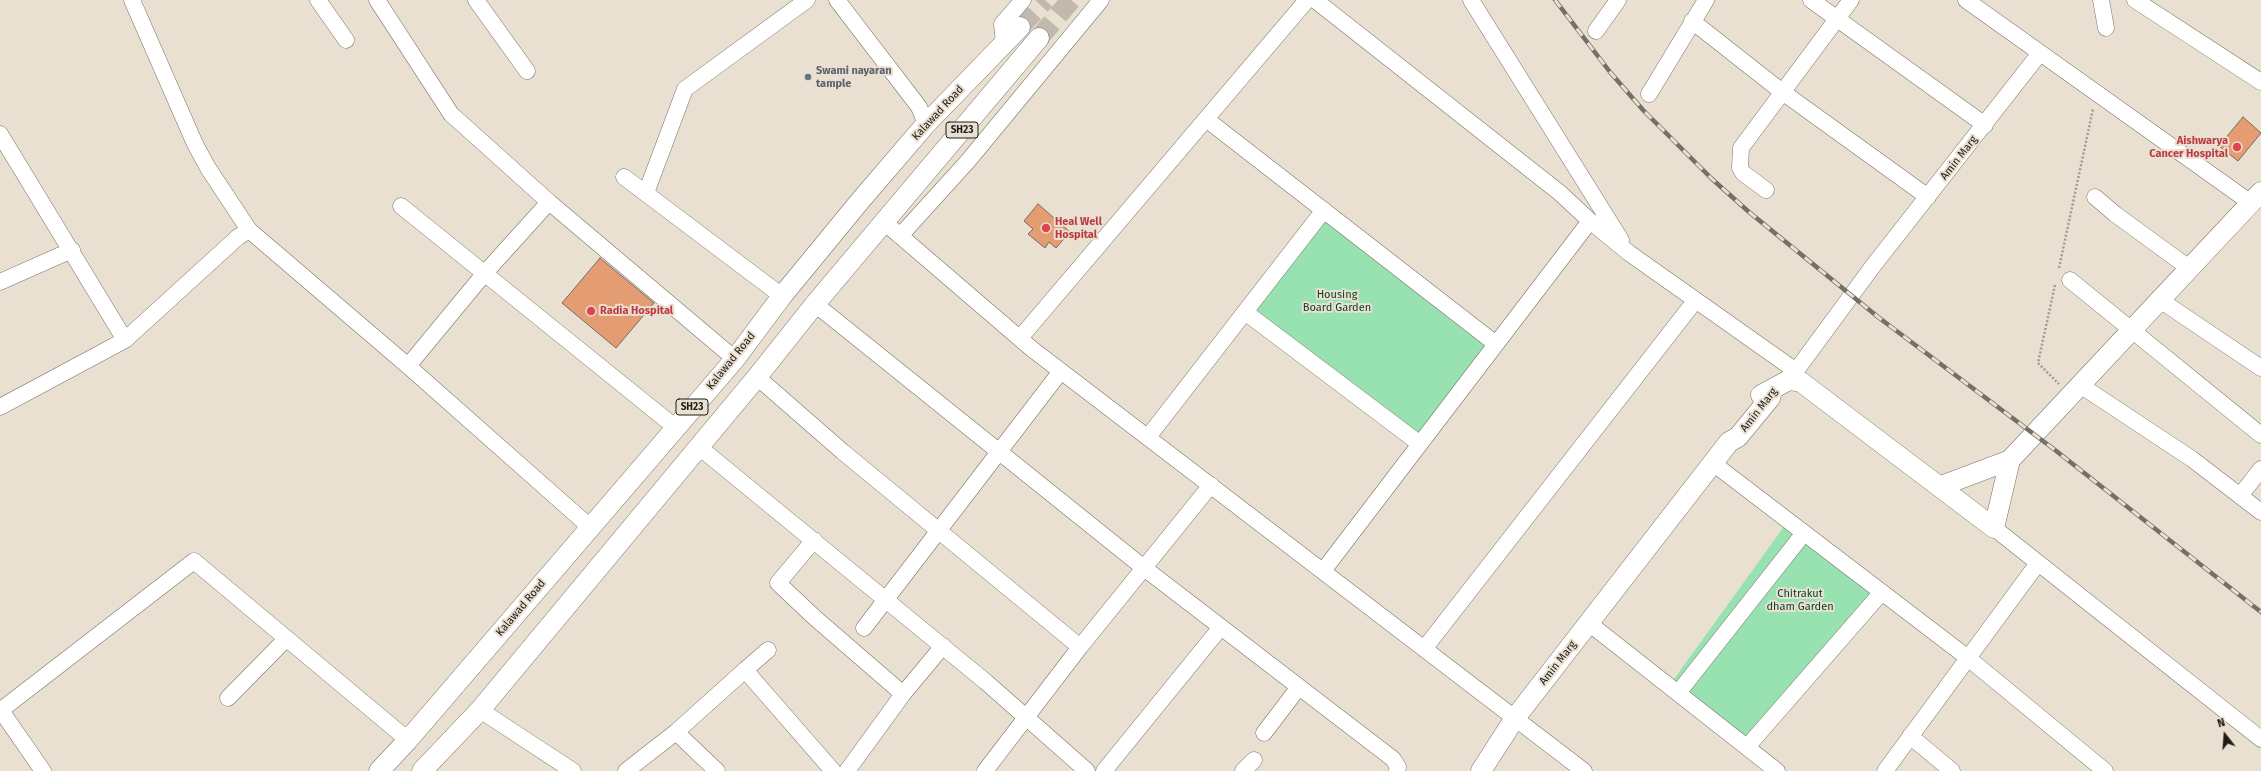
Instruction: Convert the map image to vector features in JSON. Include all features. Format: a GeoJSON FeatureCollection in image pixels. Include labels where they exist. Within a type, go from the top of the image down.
{"type":"FeatureCollection","features":[{"type":"Feature","properties":{"kind":"main road","name":"SH23"},"geometry":{"type":"LineString","coordinates":[[1004,43],[1020,27]]}},
{"type":"Feature","properties":{"kind":"main road","name":"SH23"},"geometry":{"type":"LineString","coordinates":[[422,771],[480,710],[757,377],[815,304],[1039,38]]}},
{"type":"Feature","properties":{"kind":"main road","name":"Kalawad Road"},"geometry":{"type":"LineString","coordinates":[[379,771],[408,740],[675,427],[735,359],[782,296],[844,218],[926,124],[1004,43]]}},
{"type":"Feature","properties":{"kind":"main road"},"geometry":{"type":"LineString","coordinates":[[1941,486],[2010,460],[2256,197]]}},
{"type":"Feature","properties":{"kind":"main road"},"geometry":{"type":"LineString","coordinates":[[1793,376],[1941,486],[1994,528],[2010,460]]}},
{"type":"Feature","properties":{"kind":"main road","name":"Amin Marg"},"geometry":{"type":"LineString","coordinates":[[1481,771],[1515,718],[1714,464],[1730,442],[1730,432],[1762,393],[1772,390],[1793,376]]}},
{"type":"Feature","properties":{"kind":"street"},"geometry":{"type":"LineString","coordinates":[[132,0],[198,150],[208,168],[249,230],[408,366],[590,527]]}},
{"type":"Feature","properties":{"kind":"street"},"geometry":{"type":"LineString","coordinates":[[318,0],[346,40]]}},
{"type":"Feature","properties":{"kind":"street"},"geometry":{"type":"LineString","coordinates":[[377,0],[451,114],[549,202],[735,359]]}},
{"type":"Feature","properties":{"kind":"street"},"geometry":{"type":"LineString","coordinates":[[476,0],[527,72]]}},
{"type":"Feature","properties":{"kind":"street"},"geometry":{"type":"LineString","coordinates":[[646,193],[685,89],[807,0]]}},
{"type":"Feature","properties":{"kind":"street"},"geometry":{"type":"LineString","coordinates":[[837,0],[919,107],[926,124]]}},
{"type":"Feature","properties":{"kind":"street"},"geometry":{"type":"LineString","coordinates":[[1004,43],[1002,24],[1023,0]]}},
{"type":"Feature","properties":{"kind":"street"},"geometry":{"type":"LineString","coordinates":[[900,236],[968,161],[1101,0]]}},
{"type":"Feature","properties":{"kind":"street"},"geometry":{"type":"LineString","coordinates":[[1020,338],[1307,0]]}},
{"type":"Feature","properties":{"kind":"street"},"geometry":{"type":"LineString","coordinates":[[1315,0],[1560,193],[1590,221],[1629,253],[1695,300],[1793,376]]}},
{"type":"Feature","properties":{"kind":"street"},"geometry":{"type":"LineString","coordinates":[[1471,0],[1629,253]]}},
{"type":"Feature","properties":{"kind":"street"},"geometry":{"type":"LineString","coordinates":[[1596,31],[1618,0]]}},
{"type":"Feature","properties":{"kind":"street"},"geometry":{"type":"LineString","coordinates":[[1648,94],[1706,0]]}},
{"type":"Feature","properties":{"kind":"street"},"geometry":{"type":"LineString","coordinates":[[1810,0],[1985,125]]}},
{"type":"Feature","properties":{"kind":"street"},"geometry":{"type":"LineString","coordinates":[[1766,190],[1743,173],[1740,168],[1740,148],[1781,91],[1851,0]]}},
{"type":"Feature","properties":{"kind":"street"},"geometry":{"type":"LineString","coordinates":[[1966,0],[2093,90],[2256,197]]}},
{"type":"Feature","properties":{"kind":"street"},"geometry":{"type":"LineString","coordinates":[[2101,0],[2106,28]]}},
{"type":"Feature","properties":{"kind":"street"},"geometry":{"type":"LineString","coordinates":[[2135,0],[2261,82]]}},
{"type":"Feature","properties":{"kind":"street"},"geometry":{"type":"LineString","coordinates":[[1692,21],[1781,91],[1928,197]]}},
{"type":"Feature","properties":{"kind":"street","name":"Amin Marg"},"geometry":{"type":"LineString","coordinates":[[1793,376],[1850,295],[1985,125],[2040,53]]}},
{"type":"Feature","properties":{"kind":"street"},"geometry":{"type":"LineString","coordinates":[[1206,119],[1496,344]]}},
{"type":"Feature","properties":{"kind":"street"},"geometry":{"type":"LineString","coordinates":[[0,134],[72,250],[125,340]]}},
{"type":"Feature","properties":{"kind":"street"},"geometry":{"type":"LineString","coordinates":[[624,177],[782,296]]}},
{"type":"Feature","properties":{"kind":"street"},"geometry":{"type":"LineString","coordinates":[[2095,197],[2115,214],[2190,268]]}},
{"type":"Feature","properties":{"kind":"street"},"geometry":{"type":"LineString","coordinates":[[408,366],[484,274],[549,202]]}},
{"type":"Feature","properties":{"kind":"street"},"geometry":{"type":"LineString","coordinates":[[401,206],[675,427]]}},
{"type":"Feature","properties":{"kind":"street"},"geometry":{"type":"LineString","coordinates":[[1148,437],[1324,210]]}},
{"type":"Feature","properties":{"kind":"street"},"geometry":{"type":"LineString","coordinates":[[1323,571],[1590,221]]}},
{"type":"Feature","properties":{"kind":"street"},"geometry":{"type":"LineString","coordinates":[[884,222],[1061,371],[1584,771]]}},
{"type":"Feature","properties":{"kind":"street"},"geometry":{"type":"LineString","coordinates":[[0,407],[125,340],[238,237],[249,230]]}},
{"type":"Feature","properties":{"kind":"street"},"geometry":{"type":"LineString","coordinates":[[0,282],[72,250]]}},
{"type":"Feature","properties":{"kind":"street"},"geometry":{"type":"LineString","coordinates":[[2061,277],[2132,330],[2261,434]]}},
{"type":"Feature","properties":{"kind":"street"},"geometry":{"type":"LineString","coordinates":[[1424,649],[1695,300]]}},
{"type":"Feature","properties":{"kind":"street"},"geometry":{"type":"LineString","coordinates":[[2160,300],[2261,368]]}},
{"type":"Feature","properties":{"kind":"street"},"geometry":{"type":"LineString","coordinates":[[815,304],[1144,568],[1393,759],[1398,767],[1397,771]]}},
{"type":"Feature","properties":{"kind":"street"},"geometry":{"type":"LineString","coordinates":[[1245,312],[1420,444]]}},
{"type":"Feature","properties":{"kind":"street"},"geometry":{"type":"LineString","coordinates":[[864,628],[939,531],[998,451],[1061,371]]}},
{"type":"Feature","properties":{"kind":"street"},"geometry":{"type":"LineString","coordinates":[[757,377],[843,452],[1080,647]]}},
{"type":"Feature","properties":{"kind":"street"},"geometry":{"type":"LineString","coordinates":[[2075,390],[2192,459],[2261,512]]}},
{"type":"Feature","properties":{"kind":"street"},"geometry":{"type":"LineString","coordinates":[[699,447],[943,646],[1087,771]]}},
{"type":"Feature","properties":{"kind":"street"},"geometry":{"type":"LineString","coordinates":[[1714,464],[1968,658],[2105,771]]}},
{"type":"Feature","properties":{"kind":"street"},"geometry":{"type":"LineString","coordinates":[[2240,496],[2261,469]]}},
{"type":"Feature","properties":{"kind":"street"},"geometry":{"type":"LineString","coordinates":[[985,771],[1080,647],[1211,485]]}},
{"type":"Feature","properties":{"kind":"street"},"geometry":{"type":"LineString","coordinates":[[1994,528],[2261,739]]}},
{"type":"Feature","properties":{"kind":"street"},"geometry":{"type":"LineString","coordinates":[[1678,693],[1804,533]]}},
{"type":"Feature","properties":{"kind":"street"},"geometry":{"type":"LineString","coordinates":[[814,540],[778,583],[814,617],[904,694]]}},
{"type":"Feature","properties":{"kind":"street"},"geometry":{"type":"LineString","coordinates":[[43,771],[0,710],[194,561],[408,740]]}},
{"type":"Feature","properties":{"kind":"street"},"geometry":{"type":"LineString","coordinates":[[1884,771],[2038,563]]}},
{"type":"Feature","properties":{"kind":"street"},"geometry":{"type":"LineString","coordinates":[[1746,747],[1882,592]]}},
{"type":"Feature","properties":{"kind":"street"},"geometry":{"type":"LineString","coordinates":[[1590,624],[1778,771]]}},
{"type":"Feature","properties":{"kind":"street"},"geometry":{"type":"LineString","coordinates":[[1104,771],[1220,627]]}},
{"type":"Feature","properties":{"kind":"street"},"geometry":{"type":"LineString","coordinates":[[228,698],[286,639]]}},
{"type":"Feature","properties":{"kind":"street"},"geometry":{"type":"LineString","coordinates":[[847,771],[904,694],[943,646]]}},
{"type":"Feature","properties":{"kind":"street"},"geometry":{"type":"LineString","coordinates":[[626,771],[676,732],[768,650]]}},
{"type":"Feature","properties":{"kind":"street"},"geometry":{"type":"LineString","coordinates":[[745,670],[833,771]]}},
{"type":"Feature","properties":{"kind":"street"},"geometry":{"type":"LineString","coordinates":[[1264,733],[1299,687]]}},
{"type":"Feature","properties":{"kind":"street"},"geometry":{"type":"LineString","coordinates":[[480,710],[573,771]]}},
{"type":"Feature","properties":{"kind":"street"},"geometry":{"type":"LineString","coordinates":[[676,732],[717,771]]}},
{"type":"Feature","properties":{"kind":"street"},"geometry":{"type":"LineString","coordinates":[[1910,736],[1952,771]]}},
{"type":"Feature","properties":{"kind":"path"},"geometry":{"type":"LineString","coordinates":[[2075,390],[2038,363],[2061,277],[2093,90]]}},
{"type":"Feature","properties":{"kind":"green space","name":"Housing Board Garden"},"geometry":{"type":"Polygon","coordinates":[[[1324,210],[1496,344],[1420,444],[1245,312],[1324,210]]]}},
{"type":"Feature","properties":{"kind":"green space","name":"Chitrakut dham Garden"},"geometry":{"type":"Polygon","coordinates":[[[1788,521],[1882,592],[1747,747],[1669,686],[1788,521]]]}},
{"type":"Feature","properties":{"kind":"building"},"geometry":{"type":"Polygon","coordinates":[[[2243,117],[2261,133],[2238,161],[2219,146],[2243,117]]]}},
{"type":"Feature","properties":{"kind":"building"},"geometry":{"type":"Polygon","coordinates":[[[1038,204],[1070,232],[1056,248],[1049,242],[1045,248],[1028,234],[1033,229],[1024,221],[1038,204]]]}},
{"type":"Feature","properties":{"kind":"building"},"geometry":{"type":"Polygon","coordinates":[[[600,258],[654,303],[616,348],[562,303],[600,258]]]}},
{"type":"Feature","properties":{"kind":"tunnel"},"geometry":{"type":"LineString","coordinates":[[1020,27],[1045,0]]}},
{"type":"Feature","properties":{"kind":"tunnel"},"geometry":{"type":"LineString","coordinates":[[1039,38],[1071,0]]}},
{"type":"Feature","properties":{"kind":"railway"},"geometry":{"type":"LineString","coordinates":[[1555,0],[1610,72],[1643,110],[1712,179],[1749,212],[1878,317],[2055,450],[2261,612]]}},
{"type":"Feature","properties":{"kind":"place","name":"Swami nayaran tample"},"geometry":{"type":"Point","coordinates":[808,77]}},
{"type":"Feature","properties":{"kind":"place","name":"Aishwarya Cancer Hospital"},"geometry":{"type":"Point","coordinates":[2237,147]}},
{"type":"Feature","properties":{"kind":"place","name":"Heal Well Hospital"},"geometry":{"type":"Point","coordinates":[1046,228]}},
{"type":"Feature","properties":{"kind":"place","name":"Radia Hospital"},"geometry":{"type":"Point","coordinates":[591,311]}}]}
